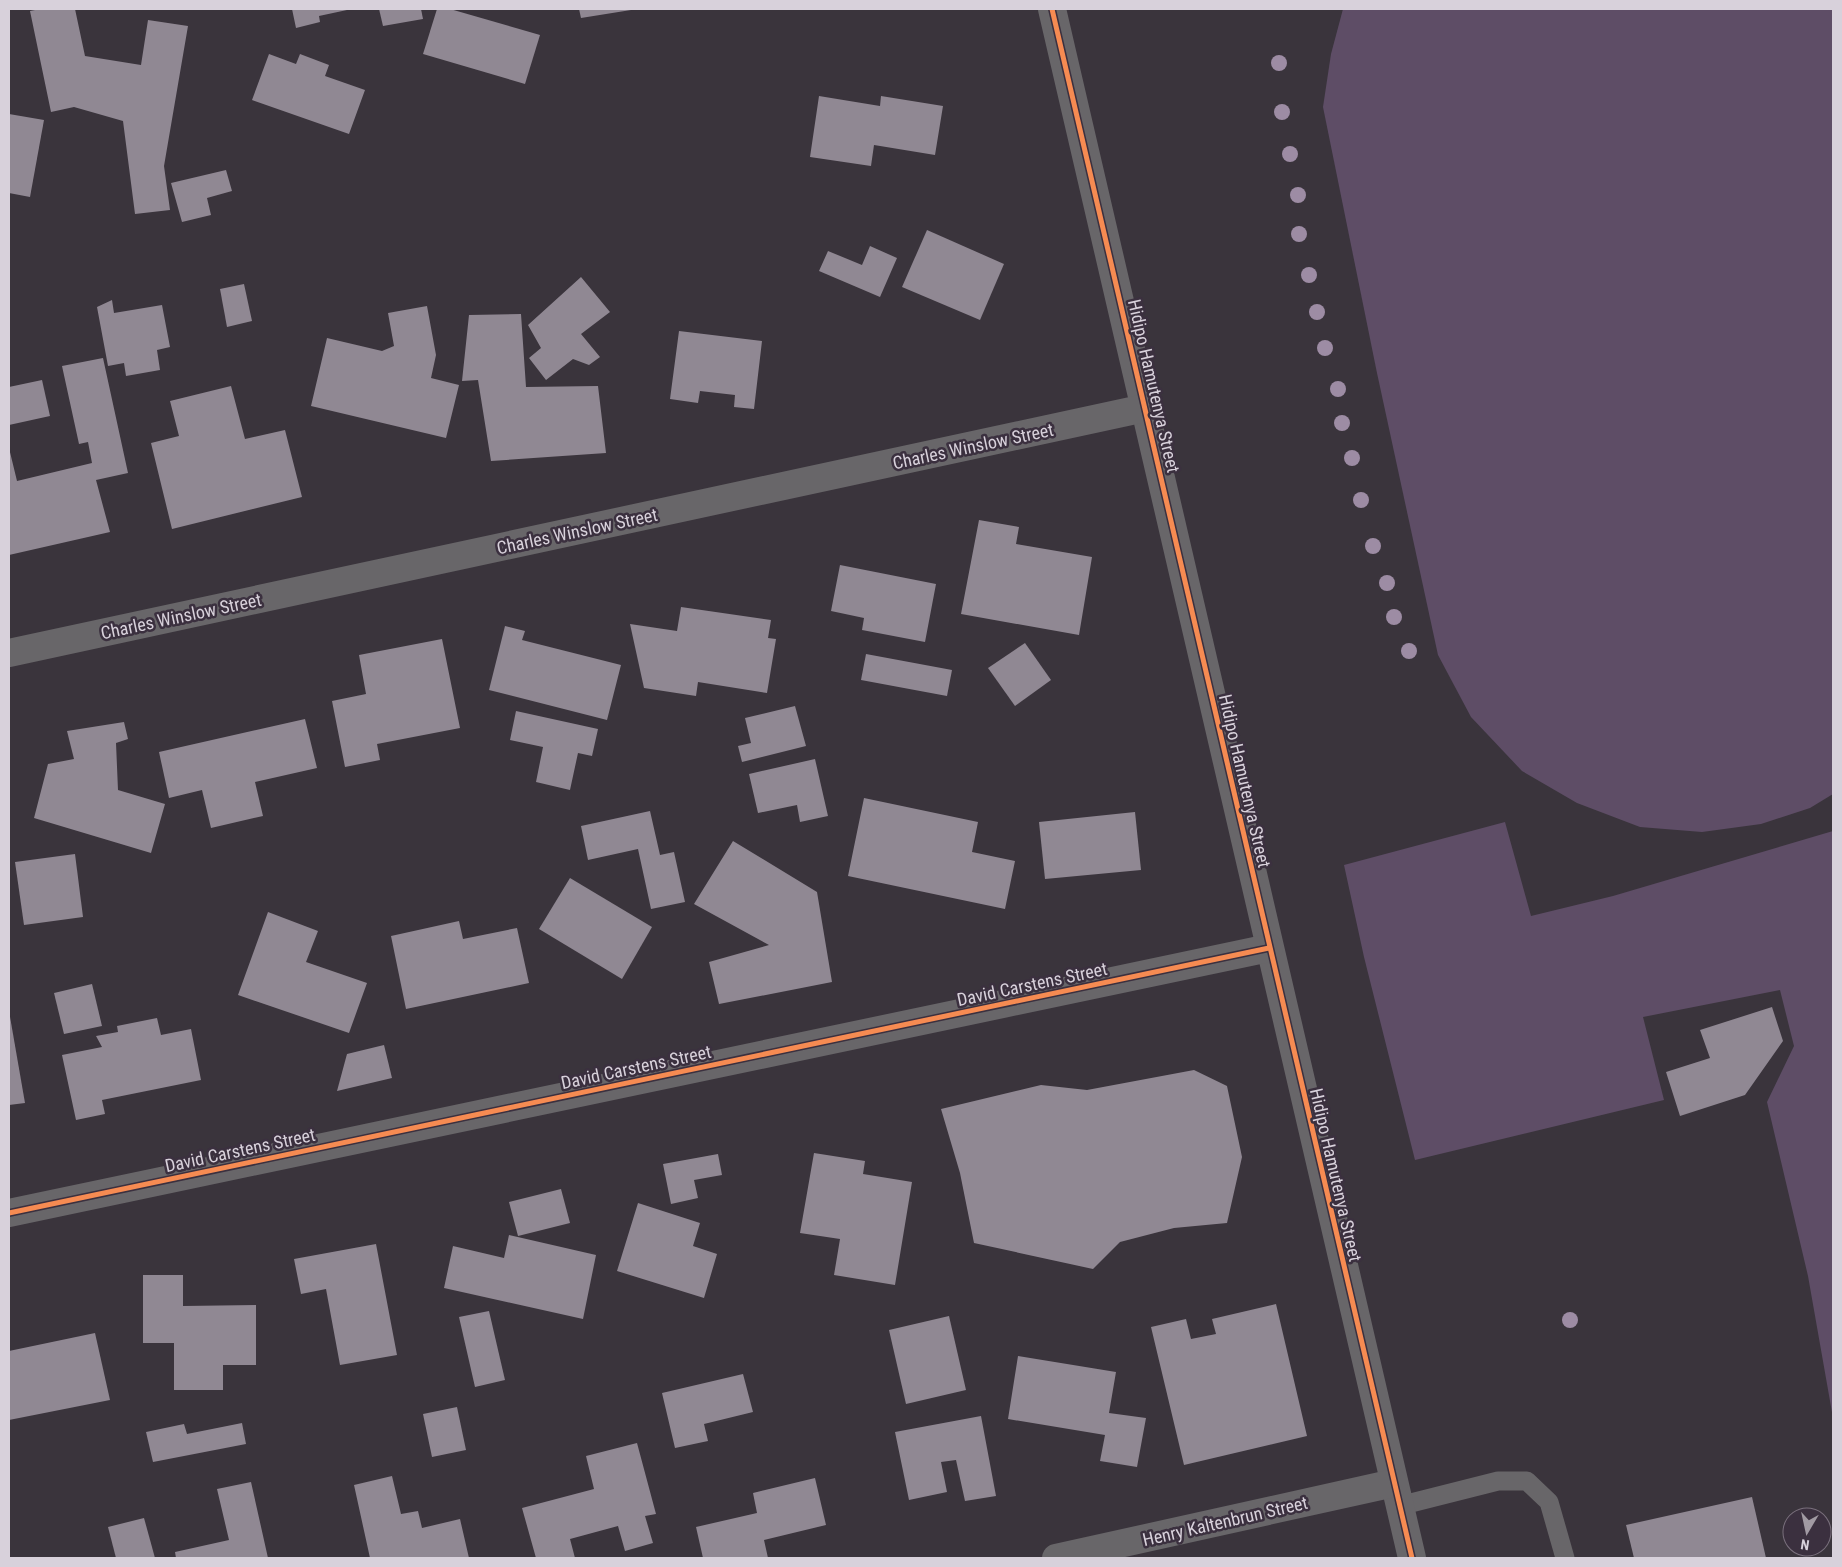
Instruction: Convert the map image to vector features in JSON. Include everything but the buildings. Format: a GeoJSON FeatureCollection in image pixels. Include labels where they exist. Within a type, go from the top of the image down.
{"type":"FeatureCollection","features":[{"type":"Feature","properties":{"kind":"street","name":"Hidipo Hamutenya Street"},"geometry":{"type":"LineString","coordinates":[[1052,9],[1412,1558]]}},
{"type":"Feature","properties":{"kind":"street","name":"Charles Winslow Street"},"geometry":{"type":"LineString","coordinates":[[9,653],[1145,408]]}},
{"type":"Feature","properties":{"kind":"street","name":"David Carstens Street"},"geometry":{"type":"LineString","coordinates":[[9,1213],[1269,948]]}},
{"type":"Feature","properties":{"kind":"street","name":"Henry Kaltenbrun Street"},"geometry":{"type":"LineString","coordinates":[[1056,1558],[1397,1494]]}},
{"type":"Feature","properties":{"kind":"lane"},"geometry":{"type":"LineString","coordinates":[[1397,1494],[1498,1481],[1527,1481],[1549,1502],[1564,1558]]}},
{"type":"Feature","properties":{"kind":"shaded area"},"geometry":{"type":"Polygon","coordinates":[[[1343,9],[1833,9],[1833,794],[1810,808],[1761,824],[1702,832],[1640,827],[1577,803],[1522,771],[1471,717],[1438,655],[1377,373],[1323,107],[1331,54],[1343,9]]]}},
{"type":"Feature","properties":{"kind":"shaded area"},"geometry":{"type":"Polygon","coordinates":[[[1505,822],[1531,916],[1613,896],[1833,831],[1833,1418],[1808,1276],[1767,1102],[1794,1046],[1780,990],[1643,1017],[1664,1100],[1415,1160],[1364,957],[1344,865],[1505,822]]]}},
{"type":"Feature","properties":{"kind":"cycle path"},"geometry":{"type":"LineString","coordinates":[[1052,9],[1412,1558]]}},
{"type":"Feature","properties":{"kind":"cycle path"},"geometry":{"type":"LineString","coordinates":[[9,1213],[1269,948]]}}]}
